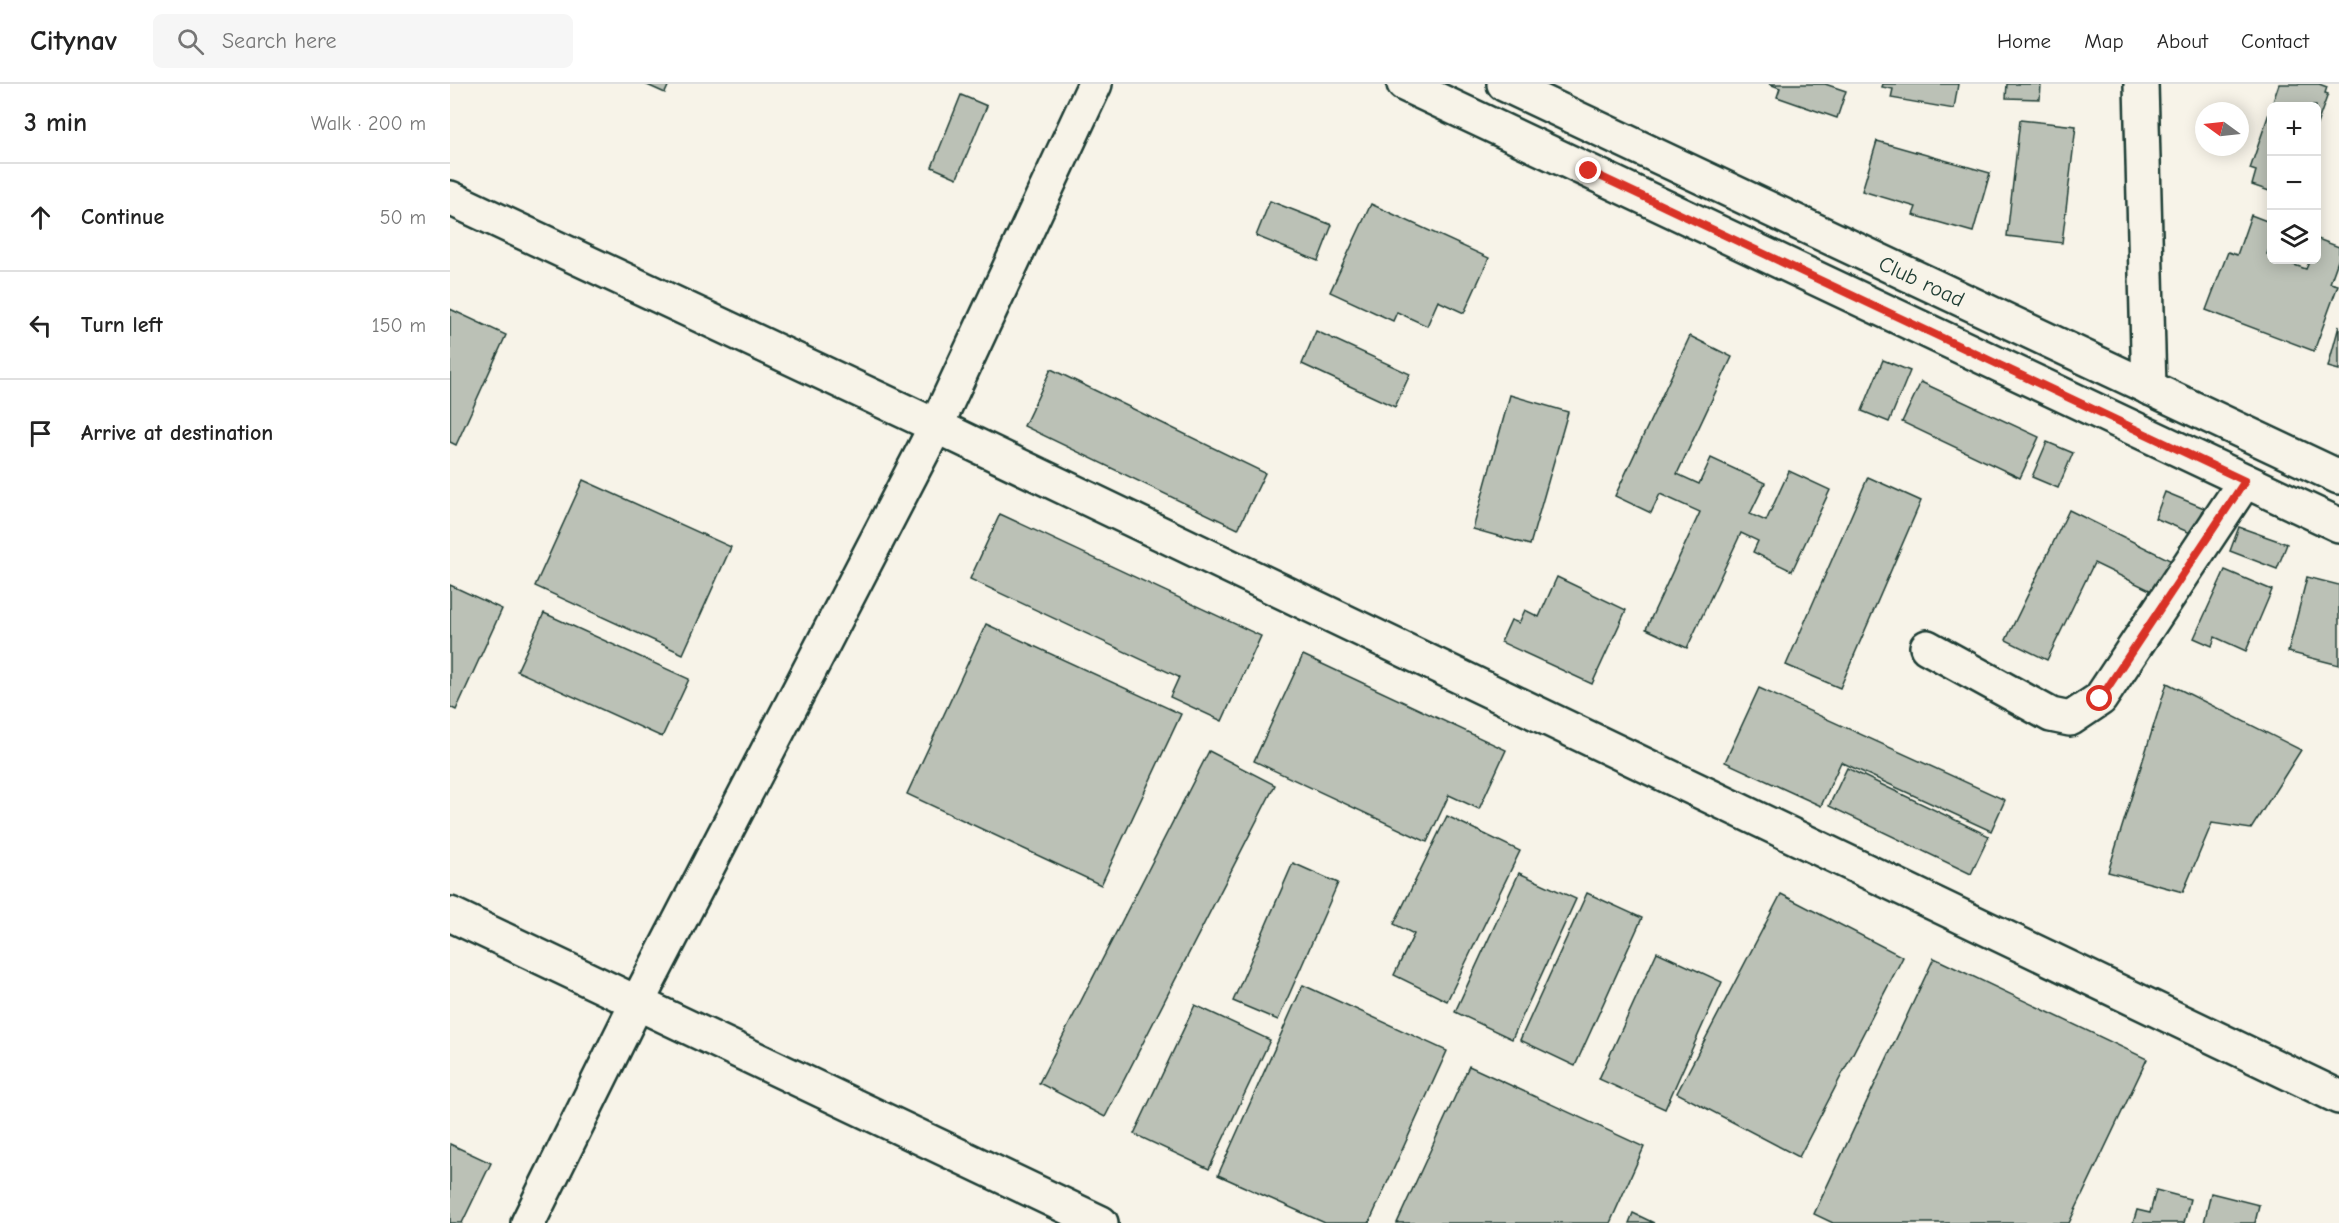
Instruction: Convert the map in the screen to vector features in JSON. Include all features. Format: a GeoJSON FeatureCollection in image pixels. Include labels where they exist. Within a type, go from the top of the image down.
{"type":"FeatureCollection","features":[{"type":"Feature","properties":{"kind":"main road"},"geometry":{"type":"LineString","coordinates":[[528,1223],[637,1003],[936,426],[1095,84]]}},
{"type":"Feature","properties":{"kind":"main road"},"geometry":{"type":"LineString","coordinates":[[1404,84],[2339,525]]}},
{"type":"Feature","properties":{"kind":"main road","name":"Club road"},"geometry":{"type":"LineString","coordinates":[[1504,84],[2339,477]]}},
{"type":"Feature","properties":{"kind":"main road"},"geometry":{"type":"LineString","coordinates":[[2141,84],[2149,388]]}},
{"type":"Feature","properties":{"kind":"main road"},"geometry":{"type":"LineString","coordinates":[[450,198],[936,426],[2339,1097]]}},
{"type":"Feature","properties":{"kind":"main road"},"geometry":{"type":"LineString","coordinates":[[1928,647],[2051,715],[2070,719],[2100,699],[2245,481]]}},
{"type":"Feature","properties":{"kind":"main road"},"geometry":{"type":"LineString","coordinates":[[450,914],[1101,1223]]}},
{"type":"Feature","properties":{"kind":"building"},"geometry":{"type":"Polygon","coordinates":[[[645,84],[669,84],[665,93],[645,84]]]}},
{"type":"Feature","properties":{"kind":"building"},"geometry":{"type":"Polygon","coordinates":[[[1769,84],[1825,84],[1846,91],[1837,118],[1777,97],[1780,88],[1769,84]]]}},
{"type":"Feature","properties":{"kind":"building"},"geometry":{"type":"Polygon","coordinates":[[[1883,84],[1958,84],[1954,109],[1891,98],[1893,89],[1882,87],[1883,84]]]}},
{"type":"Feature","properties":{"kind":"building"},"geometry":{"type":"Polygon","coordinates":[[[2007,84],[2041,84],[2040,99],[2006,98],[2007,84]]]}},
{"type":"Feature","properties":{"kind":"building"},"geometry":{"type":"Polygon","coordinates":[[[2279,84],[2319,84],[2327,87],[2325,93],[2328,94],[2321,113],[2321,102],[2273,102],[2279,84]]]}},
{"type":"Feature","properties":{"kind":"building"},"geometry":{"type":"Polygon","coordinates":[[[961,95],[987,106],[957,178],[932,167],[961,95]]]}},
{"type":"Feature","properties":{"kind":"building"},"geometry":{"type":"Polygon","coordinates":[[[2267,119],[2267,190],[2252,185],[2256,171],[2250,169],[2267,119]]]}},
{"type":"Feature","properties":{"kind":"building"},"geometry":{"type":"Polygon","coordinates":[[[2020,120],[2076,126],[2062,243],[2007,236],[2020,120]]]}},
{"type":"Feature","properties":{"kind":"building"},"geometry":{"type":"Polygon","coordinates":[[[1877,141],[1990,173],[1973,232],[1913,215],[1916,207],[1862,191],[1877,141]]]}},
{"type":"Feature","properties":{"kind":"building"},"geometry":{"type":"Polygon","coordinates":[[[1270,201],[1332,225],[1318,261],[1256,236],[1270,201]]]}},
{"type":"Feature","properties":{"kind":"building"},"geometry":{"type":"Polygon","coordinates":[[[1371,204],[1489,258],[1464,313],[1438,301],[1427,326],[1397,312],[1393,321],[1330,292],[1371,204]]]}},
{"type":"Feature","properties":{"kind":"building"},"geometry":{"type":"Polygon","coordinates":[[[2251,215],[2267,221],[2267,264],[2292,264],[2306,269],[2308,264],[2321,264],[2321,240],[2339,247],[2339,258],[2330,283],[2338,285],[2314,351],[2206,310],[2228,252],[2237,255],[2251,215]]]}},
{"type":"Feature","properties":{"kind":"building"},"geometry":{"type":"Polygon","coordinates":[[[450,309],[506,335],[456,445],[450,442],[450,309]]]}},
{"type":"Feature","properties":{"kind":"building"},"geometry":{"type":"Polygon","coordinates":[[[2339,326],[2339,370],[2328,367],[2339,326]]]}},
{"type":"Feature","properties":{"kind":"building"},"geometry":{"type":"Polygon","coordinates":[[[1316,331],[1410,374],[1395,407],[1302,364],[1316,331]]]}},
{"type":"Feature","properties":{"kind":"building"},"geometry":{"type":"Polygon","coordinates":[[[1690,336],[1732,357],[1677,474],[1699,484],[1711,458],[1765,483],[1750,514],[1766,521],[1789,471],[1830,490],[1792,571],[1753,552],[1758,541],[1741,533],[1687,648],[1646,629],[1700,512],[1660,494],[1651,513],[1615,496],[1690,336]]]}},
{"type":"Feature","properties":{"kind":"building"},"geometry":{"type":"Polygon","coordinates":[[[1883,360],[1910,371],[1889,422],[1862,411],[1883,360]]]}},
{"type":"Feature","properties":{"kind":"building"},"geometry":{"type":"Polygon","coordinates":[[[1051,369],[1265,473],[1238,529],[1024,426],[1051,369]]]}},
{"type":"Feature","properties":{"kind":"building"},"geometry":{"type":"Polygon","coordinates":[[[1921,382],[2039,437],[2020,478],[1902,422],[1921,382]]]}},
{"type":"Feature","properties":{"kind":"building"},"geometry":{"type":"Polygon","coordinates":[[[1510,395],[1568,412],[1530,545],[1473,529],[1510,395]]]}},
{"type":"Feature","properties":{"kind":"building"},"geometry":{"type":"Polygon","coordinates":[[[2047,442],[2073,453],[2058,488],[2032,477],[2047,442]]]}},
{"type":"Feature","properties":{"kind":"building"},"geometry":{"type":"Polygon","coordinates":[[[1868,477],[1921,501],[1840,688],[1786,665],[1868,477]]]}},
{"type":"Feature","properties":{"kind":"building"},"geometry":{"type":"Polygon","coordinates":[[[583,480],[731,547],[683,654],[535,586],[583,480]]]}},
{"type":"Feature","properties":{"kind":"building"},"geometry":{"type":"Polygon","coordinates":[[[2165,492],[2204,508],[2193,534],[2155,518],[2165,492]]]}},
{"type":"Feature","properties":{"kind":"building"},"geometry":{"type":"Polygon","coordinates":[[[2069,510],[2178,564],[2162,596],[2094,563],[2047,660],[2006,640],[2069,510]]]}},
{"type":"Feature","properties":{"kind":"building"},"geometry":{"type":"Polygon","coordinates":[[[1000,514],[1261,636],[1222,721],[1170,697],[1179,677],[970,579],[1000,514]]]}},
{"type":"Feature","properties":{"kind":"building"},"geometry":{"type":"Polygon","coordinates":[[[2239,527],[2287,544],[2277,569],[2230,551],[2239,527]]]}},
{"type":"Feature","properties":{"kind":"building"},"geometry":{"type":"Polygon","coordinates":[[[2225,570],[2272,590],[2246,651],[2215,637],[2212,646],[2194,638],[2225,570]]]}},
{"type":"Feature","properties":{"kind":"building"},"geometry":{"type":"Polygon","coordinates":[[[1557,577],[1626,610],[1592,684],[1501,642],[1511,620],[1519,623],[1525,610],[1539,617],[1557,577]]]}},
{"type":"Feature","properties":{"kind":"building"},"geometry":{"type":"Polygon","coordinates":[[[2307,577],[2339,585],[2339,665],[2288,652],[2307,577]]]}},
{"type":"Feature","properties":{"kind":"building"},"geometry":{"type":"Polygon","coordinates":[[[450,585],[502,609],[456,710],[450,707],[450,585]]]}},
{"type":"Feature","properties":{"kind":"building"},"geometry":{"type":"Polygon","coordinates":[[[544,613],[689,679],[662,737],[517,671],[544,613]]]}},
{"type":"Feature","properties":{"kind":"building"},"geometry":{"type":"Polygon","coordinates":[[[986,624],[1181,714],[1101,885],[907,794],[986,624]]]}},
{"type":"Feature","properties":{"kind":"building"},"geometry":{"type":"Polygon","coordinates":[[[1303,655],[1506,750],[1479,809],[1449,795],[1427,842],[1254,761],[1303,655]]]}},
{"type":"Feature","properties":{"kind":"building"},"geometry":{"type":"Polygon","coordinates":[[[2167,683],[2301,750],[2251,829],[2212,823],[2183,892],[2108,872],[2167,683]]]}},
{"type":"Feature","properties":{"kind":"building"},"geometry":{"type":"Polygon","coordinates":[[[1759,688],[2005,800],[1991,831],[1841,762],[1821,806],[1725,762],[1759,688]]]}},
{"type":"Feature","properties":{"kind":"building"},"geometry":{"type":"Polygon","coordinates":[[[1209,751],[1275,785],[1105,1117],[1039,1083],[1209,751]]]}},
{"type":"Feature","properties":{"kind":"building"},"geometry":{"type":"Polygon","coordinates":[[[1847,768],[1989,836],[1971,874],[1829,806],[1847,768]]]}},
{"type":"Feature","properties":{"kind":"building"},"geometry":{"type":"Polygon","coordinates":[[[1447,816],[1520,851],[1447,1001],[1394,975],[1414,934],[1394,924],[1447,816]]]}},
{"type":"Feature","properties":{"kind":"building"},"geometry":{"type":"Polygon","coordinates":[[[1293,863],[1338,883],[1278,1020],[1233,1001],[1293,863]]]}},
{"type":"Feature","properties":{"kind":"building"},"geometry":{"type":"Polygon","coordinates":[[[1519,873],[1576,899],[1512,1039],[1455,1012],[1519,873]]]}},
{"type":"Feature","properties":{"kind":"building"},"geometry":{"type":"Polygon","coordinates":[[[1587,893],[1642,918],[1575,1066],[1520,1040],[1587,893]]]}},
{"type":"Feature","properties":{"kind":"building"},"geometry":{"type":"Polygon","coordinates":[[[1781,894],[1903,957],[1799,1157],[1677,1093],[1781,894]]]}},
{"type":"Feature","properties":{"kind":"building"},"geometry":{"type":"Polygon","coordinates":[[[1657,952],[1722,982],[1665,1109],[1599,1079],[1657,952]]]}},
{"type":"Feature","properties":{"kind":"building"},"geometry":{"type":"Polygon","coordinates":[[[1934,958],[2147,1059],[2069,1223],[1833,1223],[1814,1214],[1934,958]]]}},
{"type":"Feature","properties":{"kind":"building"},"geometry":{"type":"Polygon","coordinates":[[[1303,985],[1447,1051],[1369,1223],[1325,1223],[1218,1175],[1303,985]]]}},
{"type":"Feature","properties":{"kind":"building"},"geometry":{"type":"Polygon","coordinates":[[[1195,1005],[1270,1040],[1209,1169],[1134,1134],[1195,1005]]]}},
{"type":"Feature","properties":{"kind":"building"},"geometry":{"type":"Polygon","coordinates":[[[1469,1066],[1644,1147],[1610,1223],[1397,1223],[1469,1066]]]}},
{"type":"Feature","properties":{"kind":"building"},"geometry":{"type":"Polygon","coordinates":[[[450,1144],[491,1163],[462,1223],[450,1223],[450,1144]]]}},
{"type":"Feature","properties":{"kind":"building"},"geometry":{"type":"Polygon","coordinates":[[[2156,1190],[2190,1199],[2184,1223],[2133,1223],[2137,1210],[2150,1213],[2156,1190]]]}},
{"type":"Feature","properties":{"kind":"building"},"geometry":{"type":"Polygon","coordinates":[[[2211,1193],[2259,1205],[2255,1223],[2204,1223],[2211,1193]]]}},
{"type":"Feature","properties":{"kind":"building"},"geometry":{"type":"Polygon","coordinates":[[[1633,1213],[1654,1223],[1629,1223],[1633,1213]]]}},
{"type":"Feature","properties":{"kind":"route"},"geometry":{"type":"LineString","coordinates":[[1589,171],[2245,481],[2100,699]]}}]}
